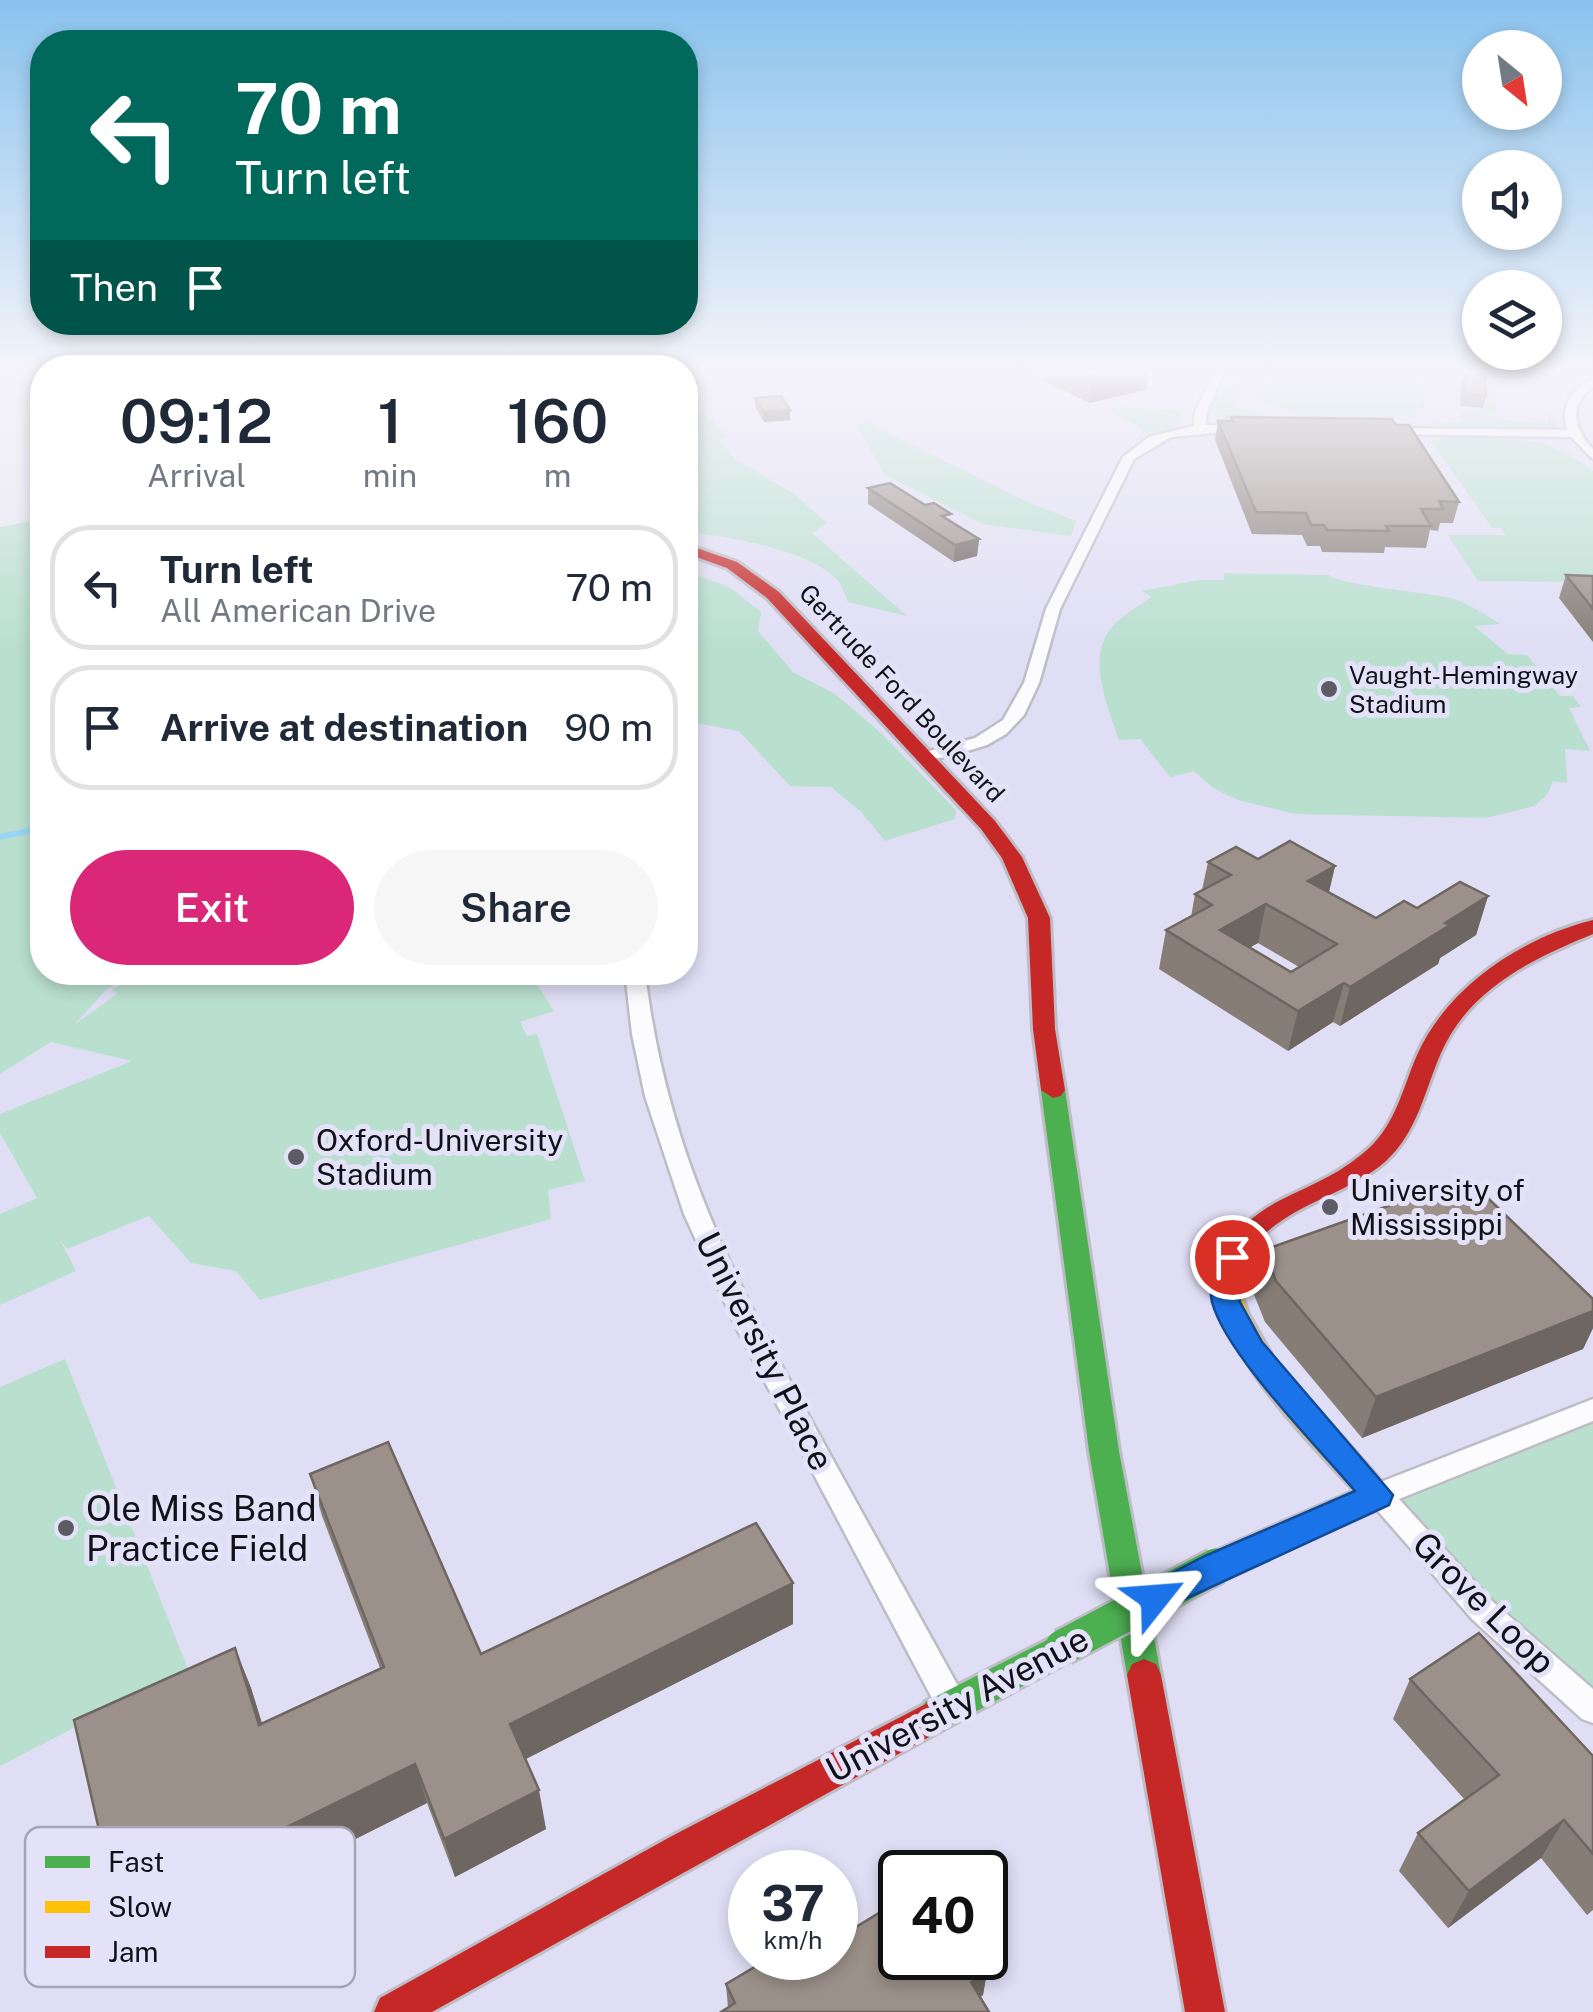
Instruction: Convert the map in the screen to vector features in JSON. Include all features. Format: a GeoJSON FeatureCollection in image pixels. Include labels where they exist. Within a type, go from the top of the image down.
{"type":"FeatureCollection","features":[{"type":"Feature","properties":{"kind":"street"},"geometry":{"type":"LineString","coordinates":[[925,757],[977,743],[999,733],[1014,719],[1026,696],[1054,606],[1127,462]]}},
{"type":"Feature","properties":{"kind":"street","name":"Gertrude Ford Boulevard"},"geometry":{"type":"LineString","coordinates":[[698,551],[752,575],[925,757],[1012,857],[1039,918],[1044,1029],[1104,1452],[1205,2012]]}},
{"type":"Feature","properties":{"kind":"street"},"geometry":{"type":"LineString","coordinates":[[1378,1495],[1252,1350],[1226,1302],[1228,1268],[1241,1238],[1370,1161],[1399,1131],[1431,1046],[1458,1004],[1512,958],[1593,926]]}},
{"type":"Feature","properties":{"kind":"street","name":"University Place"},"geometry":{"type":"LineString","coordinates":[[636,985],[644,1051],[699,1222],[753,1337],[954,1707]]}},
{"type":"Feature","properties":{"kind":"street","name":"University Avenue"},"geometry":{"type":"LineString","coordinates":[[394,2012],[683,1850],[1216,1566],[1378,1495],[1593,1410]]}},
{"type":"Feature","properties":{"kind":"street","name":"Grove Loop"},"geometry":{"type":"LineString","coordinates":[[1378,1495],[1483,1611],[1593,1708]]}},
{"type":"Feature","properties":{"kind":"shaded area"},"geometry":{"type":"Polygon","coordinates":[[[698,462],[1593,462],[1593,2012],[0,2012],[0,1074],[64,1034],[115,985],[698,985],[698,462]]]}},
{"type":"Feature","properties":{"kind":"green space"},"geometry":{"type":"Polygon","coordinates":[[[698,462],[739,462],[793,493],[827,523],[812,533],[907,616],[848,602],[839,582],[808,560],[698,534],[698,462]]]}},
{"type":"Feature","properties":{"kind":"green space"},"geometry":{"type":"Polygon","coordinates":[[[878,462],[946,462],[1076,521],[1071,536],[982,524],[885,475],[878,462]]]}},
{"type":"Feature","properties":{"kind":"green space"},"geometry":{"type":"Polygon","coordinates":[[[1446,462],[1580,462],[1593,471],[1593,582],[1478,581],[1448,535],[1506,535],[1501,528],[1492,528],[1446,462]]]}},
{"type":"Feature","properties":{"kind":"green space","name":"Oxford-University Stadium"},"geometry":{"type":"Polygon","coordinates":[[[30,521],[30,985],[115,985],[74,1025],[117,994],[112,989],[122,985],[538,985],[554,1011],[520,1022],[527,1036],[537,1034],[585,1181],[548,1190],[551,1219],[260,1300],[236,1271],[191,1263],[149,1216],[67,1249],[60,1240],[76,1271],[0,1305],[0,1214],[37,1198],[0,1133],[0,1114],[132,1061],[51,1042],[0,1074],[0,527],[30,521]]]}},
{"type":"Feature","properties":{"kind":"green space","name":"Vaught-Hemingway Stadium"},"geometry":{"type":"Polygon","coordinates":[[[1224,573],[1329,575],[1464,603],[1500,624],[1474,626],[1508,654],[1527,655],[1560,696],[1573,696],[1581,707],[1569,708],[1590,751],[1565,749],[1567,783],[1553,781],[1547,795],[1534,806],[1486,818],[1295,814],[1238,800],[1213,788],[1194,771],[1170,777],[1140,739],[1119,740],[1101,682],[1101,652],[1113,626],[1151,597],[1142,591],[1199,580],[1224,580],[1224,573]]]}},
{"type":"Feature","properties":{"kind":"green space"},"geometry":{"type":"Polygon","coordinates":[[[698,576],[729,587],[761,612],[758,631],[793,672],[835,694],[881,733],[956,810],[955,819],[885,841],[861,812],[831,787],[790,786],[739,731],[698,724],[698,576]]]}},
{"type":"Feature","properties":{"kind":"green space","name":"Ole Miss Band Practice Field"},"geometry":{"type":"Polygon","coordinates":[[[65,1359],[188,1669],[0,1766],[0,1387],[65,1359]]]}},
{"type":"Feature","properties":{"kind":"green space"},"geometry":{"type":"Polygon","coordinates":[[[1593,1410],[1593,1709],[1378,1495],[1593,1410]]]}},
{"type":"Feature","properties":{"kind":"building"},"geometry":{"type":"Polygon","coordinates":[[[1235,462],[1433,462],[1459,502],[1439,501],[1443,509],[1421,509],[1431,526],[1386,526],[1389,531],[1327,530],[1324,525],[1311,525],[1306,513],[1256,512],[1235,462]]]}},
{"type":"Feature","properties":{"kind":"building"},"geometry":{"type":"Polygon","coordinates":[[[890,483],[925,505],[934,503],[951,514],[942,516],[979,539],[955,545],[868,488],[890,483]]]}},
{"type":"Feature","properties":{"kind":"building"},"geometry":{"type":"Polygon","coordinates":[[[1566,575],[1593,576],[1593,609],[1566,575]]]}},
{"type":"Feature","properties":{"kind":"building"},"geometry":{"type":"Polygon","coordinates":[[[1290,841],[1335,866],[1308,881],[1376,918],[1404,901],[1417,908],[1460,882],[1488,896],[1445,923],[1450,925],[1350,987],[1344,983],[1298,1011],[1166,930],[1212,905],[1195,894],[1231,875],[1208,862],[1236,847],[1258,859],[1290,841]],[[1266,904],[1220,930],[1291,972],[1337,944],[1266,904]]]}},
{"type":"Feature","properties":{"kind":"building"},"geometry":{"type":"Polygon","coordinates":[[[1467,1178],[1593,1299],[1593,1311],[1376,1397],[1276,1281],[1264,1250],[1467,1178]]]}},
{"type":"Feature","properties":{"kind":"building"},"geometry":{"type":"Polygon","coordinates":[[[388,1442],[481,1654],[756,1523],[793,1583],[510,1724],[539,1790],[444,1839],[415,1764],[287,1827],[98,1827],[74,1720],[235,1648],[259,1725],[384,1667],[310,1474],[388,1442]]]}},
{"type":"Feature","properties":{"kind":"building"},"geometry":{"type":"Polygon","coordinates":[[[1479,1633],[1593,1756],[1593,1854],[1564,1820],[1469,1891],[1418,1833],[1499,1775],[1410,1679],[1479,1633]]]}},
{"type":"Feature","properties":{"kind":"building"},"geometry":{"type":"Polygon","coordinates":[[[878,1914],[878,1980],[974,1980],[971,1982],[989,2012],[721,2012],[735,2003],[726,1984],[733,1980],[858,1980],[858,1926],[878,1914]]]}},
{"type":"Feature","properties":{"kind":"waterway"},"geometry":{"type":"LineString","coordinates":[[0,837],[30,831]]}},
{"type":"Feature","properties":{"kind":"traffic: fast"},"geometry":{"type":"LineString","coordinates":[[1053,1090],[1104,1451],[1144,1675]]}},
{"type":"Feature","properties":{"kind":"traffic: fast"},"geometry":{"type":"LineString","coordinates":[[1063,1647],[1216,1566]]}},
{"type":"Feature","properties":{"kind":"traffic: fast"},"geometry":{"type":"LineString","coordinates":[[937,1714],[1063,1647]]}},
{"type":"Feature","properties":{"kind":"traffic: slow"},"geometry":{"type":"LineString","coordinates":[[1216,1566],[1378,1495],[1266,1371],[1234,1314],[1225,1283]]}},
{"type":"Feature","properties":{"kind":"traffic: jam"},"geometry":{"type":"LineString","coordinates":[[698,553],[732,565],[773,595],[988,825],[1012,857],[1039,918],[1044,1029],[1053,1090]]}},
{"type":"Feature","properties":{"kind":"traffic: jam"},"geometry":{"type":"LineString","coordinates":[[1225,1283],[1234,1256],[1248,1235],[1266,1219],[1356,1171],[1387,1144],[1409,1108],[1429,1054],[1457,1007],[1519,959],[1593,926]]}},
{"type":"Feature","properties":{"kind":"traffic: jam"},"geometry":{"type":"LineString","coordinates":[[1144,1675],[1205,2012]]}},
{"type":"Feature","properties":{"kind":"traffic: jam"},"geometry":{"type":"LineString","coordinates":[[394,2012],[937,1714]]}},
{"type":"Feature","properties":{"kind":"place","name":"Vaught-Hemingway Stadium"},"geometry":{"type":"Point","coordinates":[1329,689]}},
{"type":"Feature","properties":{"kind":"place","name":"Oxford-University Stadium"},"geometry":{"type":"Point","coordinates":[296,1157]}},
{"type":"Feature","properties":{"kind":"place","name":"University of Mississippi"},"geometry":{"type":"Point","coordinates":[1330,1207]}},
{"type":"Feature","properties":{"kind":"place","name":"Ole Miss Band Practice Field"},"geometry":{"type":"Point","coordinates":[66,1528]}},
{"type":"Feature","properties":{"kind":"route"},"geometry":{"type":"LineString","coordinates":[[1155,1598],[1216,1566],[1378,1495],[1252,1350],[1226,1302],[1225,1278],[1232,1257]]}}]}
